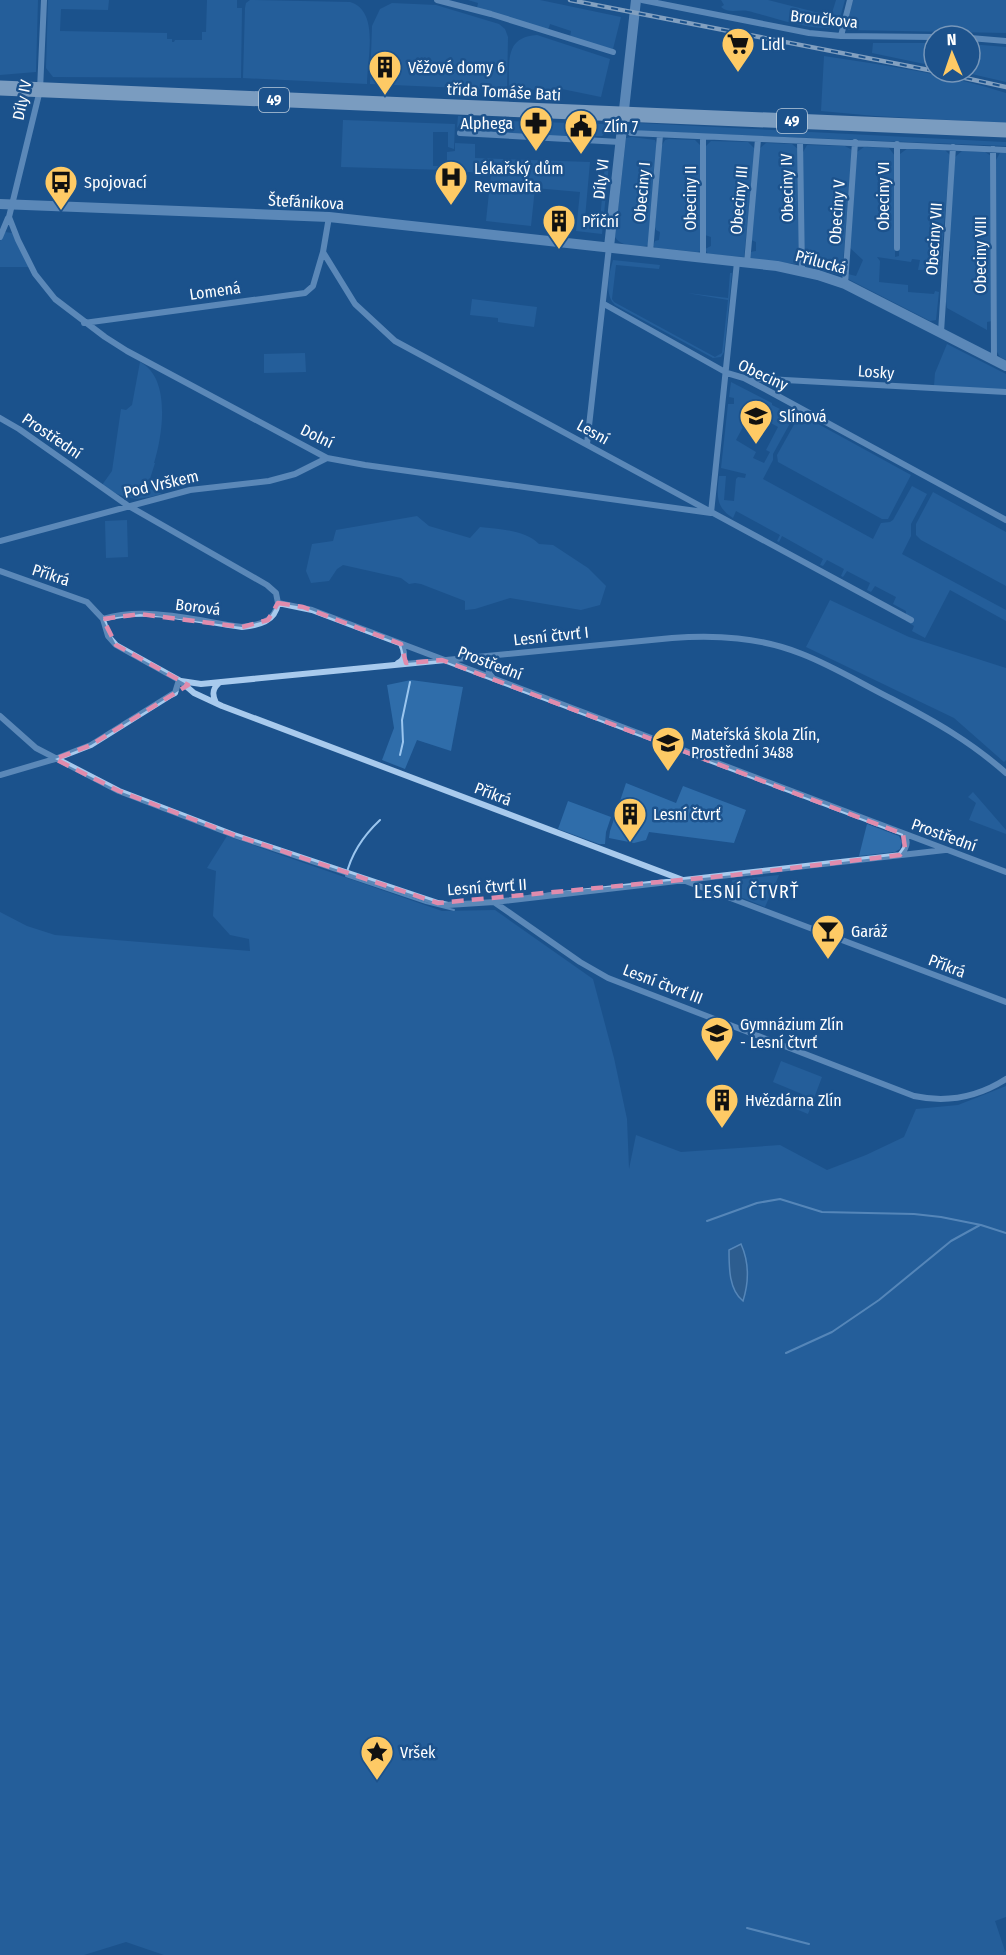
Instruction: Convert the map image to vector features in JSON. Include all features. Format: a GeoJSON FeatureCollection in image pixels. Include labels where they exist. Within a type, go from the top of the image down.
{"type":"FeatureCollection","features":[{"type":"Feature","properties":{"kind":"main road","name":"třída Tomáše Bati"},"geometry":{"type":"LineString","coordinates":[[0,88],[1006,130]]}},
{"type":"Feature","properties":{"kind":"street","name":"Díly IV"},"geometry":{"type":"LineString","coordinates":[[5,204],[40,90],[44,0]]}},
{"type":"Feature","properties":{"kind":"street"},"geometry":{"type":"LineString","coordinates":[[437,0],[491,14],[613,52]]}},
{"type":"Feature","properties":{"kind":"street","name":"Díly VI"},"geometry":{"type":"LineString","coordinates":[[609,247],[636,0]]}},
{"type":"Feature","properties":{"kind":"street","name":"Broučkova"},"geometry":{"type":"LineString","coordinates":[[642,0],[788,30],[840,36],[922,37]]}},
{"type":"Feature","properties":{"kind":"street"},"geometry":{"type":"LineString","coordinates":[[840,36],[850,0]]}},
{"type":"Feature","properties":{"kind":"street"},"geometry":{"type":"LineString","coordinates":[[982,39],[1006,41]]}},
{"type":"Feature","properties":{"kind":"street"},"geometry":{"type":"LineString","coordinates":[[460,133],[620,142]]}},
{"type":"Feature","properties":{"kind":"street"},"geometry":{"type":"LineString","coordinates":[[631,133],[1006,150]]}},
{"type":"Feature","properties":{"kind":"street","name":"Obeciny I"},"geometry":{"type":"LineString","coordinates":[[650,252],[660,135]]}},
{"type":"Feature","properties":{"kind":"street","name":"Obeciny II"},"geometry":{"type":"LineString","coordinates":[[703,137],[703,258]]}},
{"type":"Feature","properties":{"kind":"street","name":"Obeciny III"},"geometry":{"type":"LineString","coordinates":[[742,263],[758,140]]}},
{"type":"Feature","properties":{"kind":"street","name":"Obeciny IV"},"geometry":{"type":"LineString","coordinates":[[800,141],[802,271]]}},
{"type":"Feature","properties":{"kind":"street","name":"Obeciny V"},"geometry":{"type":"LineString","coordinates":[[846,284],[855,142]]}},
{"type":"Feature","properties":{"kind":"street","name":"Obeciny VI"},"geometry":{"type":"LineString","coordinates":[[897,144],[897,248]]}},
{"type":"Feature","properties":{"kind":"street","name":"Obeciny VII"},"geometry":{"type":"LineString","coordinates":[[941,332],[953,147]]}},
{"type":"Feature","properties":{"kind":"street","name":"Obeciny VIII"},"geometry":{"type":"LineString","coordinates":[[993,149],[994,360]]}},
{"type":"Feature","properties":{"kind":"street"},"geometry":{"type":"LineString","coordinates":[[0,237],[9,217],[5,204]]}},
{"type":"Feature","properties":{"kind":"street","name":"Štefánikova"},"geometry":{"type":"LineString","coordinates":[[5,204],[328,217],[609,247]]}},
{"type":"Feature","properties":{"kind":"street","name":"Dolní"},"geometry":{"type":"LineString","coordinates":[[9,217],[26,257],[44,286],[55,299],[84,323],[127,351],[327,458],[711,513]]}},
{"type":"Feature","properties":{"kind":"street"},"geometry":{"type":"LineString","coordinates":[[323,252],[328,217]]}},
{"type":"Feature","properties":{"kind":"street"},"geometry":{"type":"LineString","coordinates":[[587,444],[609,247]]}},
{"type":"Feature","properties":{"kind":"street","name":"Přílucká"},"geometry":{"type":"LineString","coordinates":[[609,247],[802,271],[846,284],[1006,366]]}},
{"type":"Feature","properties":{"kind":"street","name":"Lomená"},"geometry":{"type":"LineString","coordinates":[[84,323],[305,293],[313,286],[323,252]]}},
{"type":"Feature","properties":{"kind":"street","name":"Lesní"},"geometry":{"type":"LineString","coordinates":[[323,252],[355,304],[394,341],[910,620]]}},
{"type":"Feature","properties":{"kind":"street"},"geometry":{"type":"LineString","coordinates":[[711,513],[742,263]]}},
{"type":"Feature","properties":{"kind":"street","name":"Obeciny"},"geometry":{"type":"LineString","coordinates":[[604,304],[727,373],[744,378],[1006,520]]}},
{"type":"Feature","properties":{"kind":"street","name":"Losky"},"geometry":{"type":"LineString","coordinates":[[744,378],[1006,392]]}},
{"type":"Feature","properties":{"kind":"street","name":"Prostřední"},"geometry":{"type":"LineString","coordinates":[[0,419],[19,429],[128,505],[267,585],[276,593],[279,603],[312,610],[1006,872]]}},
{"type":"Feature","properties":{"kind":"street","name":"Pod Vrškem"},"geometry":{"type":"LineString","coordinates":[[0,541],[190,490],[269,481],[295,474],[327,458]]}},
{"type":"Feature","properties":{"kind":"street","name":"Příkrá"},"geometry":{"type":"LineString","coordinates":[[0,571],[84,600],[103,619],[108,636],[113,643],[216,704],[1006,1002]]}},
{"type":"Feature","properties":{"kind":"street","name":"Borová"},"geometry":{"type":"LineString","coordinates":[[103,619],[121,614],[140,614],[242,627],[258,625],[268,620],[277,610],[279,603]]}},
{"type":"Feature","properties":{"kind":"street","name":"Lesní čtvrť I"},"geometry":{"type":"LineString","coordinates":[[179,680],[201,684],[220,683],[397,664],[698,636],[721,636],[766,643],[810,657],[945,727],[976,748],[1006,773]]}},
{"type":"Feature","properties":{"kind":"street"},"geometry":{"type":"LineString","coordinates":[[397,664],[404,658],[401,644]]}},
{"type":"Feature","properties":{"kind":"street"},"geometry":{"type":"LineString","coordinates":[[493,679],[488,665],[491,658],[498,655]]}},
{"type":"Feature","properties":{"kind":"street"},"geometry":{"type":"LineString","coordinates":[[0,775],[55,759],[91,745],[171,695],[177,689],[179,680]]}},
{"type":"Feature","properties":{"kind":"street"},"geometry":{"type":"LineString","coordinates":[[216,704],[214,689],[220,683]]}},
{"type":"Feature","properties":{"kind":"street","name":"Lesní čtvrť II"},"geometry":{"type":"LineString","coordinates":[[0,716],[36,748],[119,792],[224,831],[448,905],[494,902],[945,850]]}},
{"type":"Feature","properties":{"kind":"street"},"geometry":{"type":"LineString","coordinates":[[900,855],[906,846],[903,834]]}},
{"type":"Feature","properties":{"kind":"street","name":"Lesní čtvrť III"},"geometry":{"type":"LineString","coordinates":[[494,902],[580,962],[608,978],[914,1096],[939,1099],[964,1097],[984,1090],[1006,1078]]}},
{"type":"Feature","properties":{"kind":"highlighted area"},"geometry":{"type":"Polygon","coordinates":[[[278,603],[303,607],[401,644],[406,663],[442,660],[494,679],[903,834],[905,848],[900,855],[734,875],[438,903],[234,835],[119,791],[55,759],[91,745],[188,685],[116,645],[103,619],[140,614],[242,627],[268,620],[278,603]]]}},
{"type":"Feature","properties":{"kind":"shaded area"},"geometry":{"type":"Polygon","coordinates":[[[0,0],[38,0],[36,72],[0,75],[0,0]]]}},
{"type":"Feature","properties":{"kind":"shaded area"},"geometry":{"type":"Polygon","coordinates":[[[48,0],[109,0],[108,10],[61,9],[60,31],[167,33],[167,39],[172,39],[174,42],[175,40],[202,40],[202,32],[206,32],[207,0],[237,0],[237,8],[242,8],[241,78],[53,77],[46,68],[48,0]]]}},
{"type":"Feature","properties":{"kind":"shaded area"},"geometry":{"type":"Polygon","coordinates":[[[250,0],[350,2],[359,7],[369,25],[370,49],[367,84],[243,78],[245,8],[246,3],[250,0]]]}},
{"type":"Feature","properties":{"kind":"shaded area"},"geometry":{"type":"Polygon","coordinates":[[[468,0],[540,0],[621,17],[613,49],[570,37],[571,31],[550,24],[548,30],[477,8],[478,3],[468,0]]]}},
{"type":"Feature","properties":{"kind":"shaded area"},"geometry":{"type":"Polygon","coordinates":[[[721,0],[768,0],[831,16],[836,0],[845,0],[838,25],[819,28],[794,24],[748,11],[727,10],[721,7],[724,5],[721,0]]]}},
{"type":"Feature","properties":{"kind":"shaded area"},"geometry":{"type":"Polygon","coordinates":[[[853,0],[1006,0],[1006,33],[982,33],[982,24],[922,24],[922,31],[848,30],[853,0]]]}},
{"type":"Feature","properties":{"kind":"shaded area"},"geometry":{"type":"Polygon","coordinates":[[[392,3],[436,5],[499,24],[505,29],[508,37],[507,90],[370,84],[372,26],[380,9],[392,3]]]}},
{"type":"Feature","properties":{"kind":"shaded area"},"geometry":{"type":"Polygon","coordinates":[[[537,35],[610,59],[601,97],[562,89],[509,90],[509,62],[513,46],[526,37],[537,35]]]}},
{"type":"Feature","properties":{"kind":"shaded area"},"geometry":{"type":"Polygon","coordinates":[[[873,43],[922,43],[922,63],[872,53],[873,43]]]}},
{"type":"Feature","properties":{"kind":"shaded area"},"geometry":{"type":"Polygon","coordinates":[[[982,45],[1006,47],[1006,82],[982,76],[982,45]]]}},
{"type":"Feature","properties":{"kind":"shaded area"},"geometry":{"type":"Polygon","coordinates":[[[824,56],[922,72],[922,84],[976,84],[1006,93],[1006,123],[821,111],[824,56]]]}},
{"type":"Feature","properties":{"kind":"shaded area"},"geometry":{"type":"Polygon","coordinates":[[[458,116],[473,117],[473,120],[604,124],[608,130],[602,136],[595,136],[595,139],[484,133],[470,121],[461,122],[457,128],[458,116]]]}},
{"type":"Feature","properties":{"kind":"shaded area"},"geometry":{"type":"Polygon","coordinates":[[[343,120],[455,124],[454,149],[448,147],[448,132],[433,132],[433,166],[447,166],[447,152],[455,151],[455,143],[475,144],[475,158],[590,162],[585,218],[600,220],[605,164],[609,164],[602,234],[576,231],[580,192],[535,188],[531,226],[486,221],[491,174],[447,170],[341,167],[343,120]]]}},
{"type":"Feature","properties":{"kind":"shaded area"},"geometry":{"type":"Polygon","coordinates":[[[638,123],[1006,142],[1006,146],[641,131],[637,129],[638,123]]]}},
{"type":"Feature","properties":{"kind":"shaded area"},"geometry":{"type":"Polygon","coordinates":[[[626,138],[655,140],[657,145],[649,245],[630,246],[621,243],[615,237],[626,138]]]}},
{"type":"Feature","properties":{"kind":"shaded area"},"geometry":{"type":"Polygon","coordinates":[[[665,140],[695,140],[700,145],[701,251],[653,246],[655,241],[659,240],[660,232],[655,227],[661,147],[665,140]]]}},
{"type":"Feature","properties":{"kind":"shaded area"},"geometry":{"type":"Polygon","coordinates":[[[711,141],[748,142],[755,149],[744,257],[708,254],[705,249],[711,246],[711,237],[705,235],[705,147],[711,141]]]}},
{"type":"Feature","properties":{"kind":"shaded area"},"geometry":{"type":"Polygon","coordinates":[[[766,143],[792,144],[799,150],[799,261],[796,264],[750,259],[750,252],[756,251],[756,242],[751,240],[759,149],[766,143]]]}},
{"type":"Feature","properties":{"kind":"shaded area"},"geometry":{"type":"Polygon","coordinates":[[[807,145],[845,146],[852,150],[842,276],[804,266],[803,261],[809,259],[808,250],[804,248],[802,154],[807,145]]]}},
{"type":"Feature","properties":{"kind":"shaded area"},"geometry":{"type":"Polygon","coordinates":[[[864,147],[889,148],[895,156],[895,257],[899,256],[900,154],[908,148],[945,150],[950,155],[940,274],[938,274],[938,269],[918,270],[920,260],[912,259],[911,262],[877,257],[880,261],[879,282],[908,285],[908,292],[934,294],[935,291],[939,292],[936,320],[930,321],[848,279],[848,274],[856,276],[863,260],[849,247],[857,152],[864,147]]]}},
{"type":"Feature","properties":{"kind":"shaded area"},"geometry":{"type":"Polygon","coordinates":[[[962,151],[985,152],[991,156],[992,321],[987,322],[987,330],[947,308],[946,301],[955,157],[962,151]]]}},
{"type":"Feature","properties":{"kind":"shaded area"},"geometry":{"type":"Polygon","coordinates":[[[1006,152],[1006,360],[997,352],[996,160],[1000,153],[1006,152]]]}},
{"type":"Feature","properties":{"kind":"shaded area"},"geometry":{"type":"Polygon","coordinates":[[[5,232],[12,233],[29,267],[0,267],[0,241],[5,232]]]}},
{"type":"Feature","properties":{"kind":"shaded area"},"geometry":{"type":"Polygon","coordinates":[[[613,260],[660,265],[659,269],[616,265],[612,299],[614,302],[715,357],[722,353],[728,300],[687,293],[728,298],[730,273],[732,273],[724,352],[721,357],[713,358],[615,305],[609,296],[608,290],[613,260]]]}},
{"type":"Feature","properties":{"kind":"shaded area"},"geometry":{"type":"Polygon","coordinates":[[[472,299],[537,307],[534,327],[498,322],[498,318],[470,315],[472,299]]]}},
{"type":"Feature","properties":{"kind":"shaded area"},"geometry":{"type":"Polygon","coordinates":[[[947,344],[1006,374],[1006,390],[934,386],[935,373],[947,344]]]}},
{"type":"Feature","properties":{"kind":"shaded area"},"geometry":{"type":"Polygon","coordinates":[[[305,353],[306,372],[264,373],[264,354],[305,353]]]}},
{"type":"Feature","properties":{"kind":"shaded area"},"geometry":{"type":"Polygon","coordinates":[[[140,362],[157,380],[160,393],[162,423],[155,463],[148,485],[150,489],[162,494],[131,498],[124,497],[102,485],[112,471],[121,409],[126,410],[132,405],[140,362]]]}},
{"type":"Feature","properties":{"kind":"shaded area"},"geometry":{"type":"Polygon","coordinates":[[[731,382],[794,416],[773,454],[773,460],[763,479],[873,539],[881,523],[893,520],[912,486],[927,494],[911,524],[911,536],[902,554],[1006,610],[1006,621],[950,590],[925,638],[912,631],[914,626],[906,621],[906,611],[893,604],[896,597],[875,586],[871,592],[867,590],[870,583],[847,571],[843,577],[841,576],[844,569],[827,560],[823,566],[820,565],[823,559],[782,536],[779,542],[777,541],[780,535],[736,511],[733,518],[727,514],[720,505],[719,476],[726,476],[724,500],[734,501],[736,479],[745,478],[746,474],[721,468],[728,404],[734,404],[734,398],[729,397],[731,382]],[[764,419],[758,430],[745,423],[736,440],[756,452],[753,458],[764,463],[770,452],[766,450],[778,427],[764,419]]]}},
{"type":"Feature","properties":{"kind":"shaded area"},"geometry":{"type":"Polygon","coordinates":[[[800,414],[911,475],[888,519],[882,519],[778,462],[777,455],[800,414]]]}},
{"type":"Feature","properties":{"kind":"shaded area"},"geometry":{"type":"Polygon","coordinates":[[[933,492],[1006,532],[1006,586],[921,540],[916,535],[916,524],[933,492]]]}},
{"type":"Feature","properties":{"kind":"shaded area"},"geometry":{"type":"Polygon","coordinates":[[[417,516],[429,526],[470,538],[480,527],[511,531],[527,536],[539,544],[553,545],[588,568],[606,586],[600,605],[581,610],[510,598],[465,610],[465,601],[421,584],[409,584],[401,578],[343,565],[337,569],[329,581],[311,583],[306,571],[312,544],[333,541],[336,530],[417,516]]]}},
{"type":"Feature","properties":{"kind":"shaded area"},"geometry":{"type":"Polygon","coordinates":[[[127,520],[128,557],[106,558],[105,521],[127,520]]]}},
{"type":"Feature","properties":{"kind":"shaded area"},"geometry":{"type":"Polygon","coordinates":[[[830,600],[909,637],[1006,668],[1006,760],[1004,762],[954,718],[806,647],[830,600]]]}},
{"type":"Feature","properties":{"kind":"shaded area"},"geometry":{"type":"Polygon","coordinates":[[[411,680],[463,687],[451,751],[417,740],[405,769],[382,760],[394,728],[387,685],[411,680]]]}},
{"type":"Feature","properties":{"kind":"shaded area"},"geometry":{"type":"Polygon","coordinates":[[[626,783],[676,803],[683,786],[746,810],[734,843],[649,832],[646,840],[634,843],[609,838],[626,783]]]}},
{"type":"Feature","properties":{"kind":"shaded area"},"geometry":{"type":"Polygon","coordinates":[[[973,792],[1006,830],[1006,834],[969,820],[976,803],[968,797],[973,792]]]}},
{"type":"Feature","properties":{"kind":"shaded area"},"geometry":{"type":"Polygon","coordinates":[[[568,801],[611,817],[605,844],[599,844],[558,829],[568,801]]]}},
{"type":"Feature","properties":{"kind":"shaded area"},"geometry":{"type":"Polygon","coordinates":[[[867,824],[899,836],[902,842],[900,849],[895,852],[859,856],[867,824]]]}},
{"type":"Feature","properties":{"kind":"shaded area"},"geometry":{"type":"Polygon","coordinates":[[[227,836],[442,911],[495,910],[593,979],[627,1119],[629,1169],[636,1135],[681,1152],[780,1145],[827,1170],[904,1137],[916,1109],[958,1105],[1006,1086],[1006,1917],[995,1921],[1005,1951],[1003,1952],[1006,1951],[1006,1955],[164,1955],[126,1942],[84,1955],[0,1955],[0,912],[27,926],[55,935],[250,951],[249,939],[230,935],[213,916],[216,871],[207,868],[227,836]]]}},
{"type":"Feature","properties":{"kind":"shaded area"},"geometry":{"type":"Polygon","coordinates":[[[779,875],[765,907],[730,893],[732,880],[779,875]]]}},
{"type":"Feature","properties":{"kind":"shaded area"},"geometry":{"type":"Polygon","coordinates":[[[781,1061],[822,1077],[808,1114],[796,1109],[802,1094],[773,1082],[781,1061]]]}},
{"type":"Feature","properties":{"kind":"shaded area"},"geometry":{"type":"Polygon","coordinates":[[[741,1244],[746,1258],[747,1272],[743,1301],[732,1285],[729,1264],[729,1250],[741,1244]]]}},
{"type":"Feature","properties":{"kind":"waterway"},"geometry":{"type":"LineString","coordinates":[[400,755],[403,742],[402,720],[410,682]]}},
{"type":"Feature","properties":{"kind":"waterway"},"geometry":{"type":"LineString","coordinates":[[380,820],[359,845],[346,876],[454,910]]}},
{"type":"Feature","properties":{"kind":"waterway"},"geometry":{"type":"LineString","coordinates":[[707,1221],[757,1203],[780,1199],[822,1212],[914,1214],[941,1217],[1006,1233]]}},
{"type":"Feature","properties":{"kind":"waterway"},"geometry":{"type":"LineString","coordinates":[[786,1353],[832,1332],[879,1300],[951,1241],[980,1225]]}},
{"type":"Feature","properties":{"kind":"waterway"},"geometry":{"type":"LineString","coordinates":[[747,1928],[809,1944]]}},
{"type":"Feature","properties":{"kind":"railway"},"geometry":{"type":"LineString","coordinates":[[570,0],[922,69]]}},
{"type":"Feature","properties":{"kind":"railway"},"geometry":{"type":"LineString","coordinates":[[982,82],[1006,87]]}},
{"type":"Feature","properties":{"kind":"place","name":"Lidl"},"geometry":{"type":"Point","coordinates":[738,73]}},
{"type":"Feature","properties":{"kind":"place","name":"Věžové domy 6"},"geometry":{"type":"Point","coordinates":[385,96]}},
{"type":"Feature","properties":{"kind":"place","name":"Alphega"},"geometry":{"type":"Point","coordinates":[536,152]}},
{"type":"Feature","properties":{"kind":"place","name":"Zlín 7"},"geometry":{"type":"Point","coordinates":[581,155]}},
{"type":"Feature","properties":{"kind":"place","name":"Lékařský dům Revmavita"},"geometry":{"type":"Point","coordinates":[451,206]}},
{"type":"Feature","properties":{"kind":"place","name":"Spojovací"},"geometry":{"type":"Point","coordinates":[61,211]}},
{"type":"Feature","properties":{"kind":"place","name":"Příční"},"geometry":{"type":"Point","coordinates":[559,250]}},
{"type":"Feature","properties":{"kind":"place","name":"Slínová"},"geometry":{"type":"Point","coordinates":[756,445]}},
{"type":"Feature","properties":{"kind":"place","name":"Mateřská škola Zlín, Prostřední 3488"},"geometry":{"type":"Point","coordinates":[668,772]}},
{"type":"Feature","properties":{"kind":"place","name":"Lesní čtvrť"},"geometry":{"type":"Point","coordinates":[630,843]}},
{"type":"Feature","properties":{"kind":"place","name":"Garáž"},"geometry":{"type":"Point","coordinates":[828,960]}},
{"type":"Feature","properties":{"kind":"place","name":"Gymnázium Zlín - Lesní čtvrť"},"geometry":{"type":"Point","coordinates":[717,1062]}},
{"type":"Feature","properties":{"kind":"place","name":"Hvězdárna Zlín"},"geometry":{"type":"Point","coordinates":[722,1129]}},
{"type":"Feature","properties":{"kind":"place","name":"Vršek"},"geometry":{"type":"Point","coordinates":[377,1781]}},
{"type":"Feature","properties":{"kind":"district","name":"LESNÍ ČTVRŤ"},"geometry":{"type":"Point","coordinates":[747,892]}}]}
